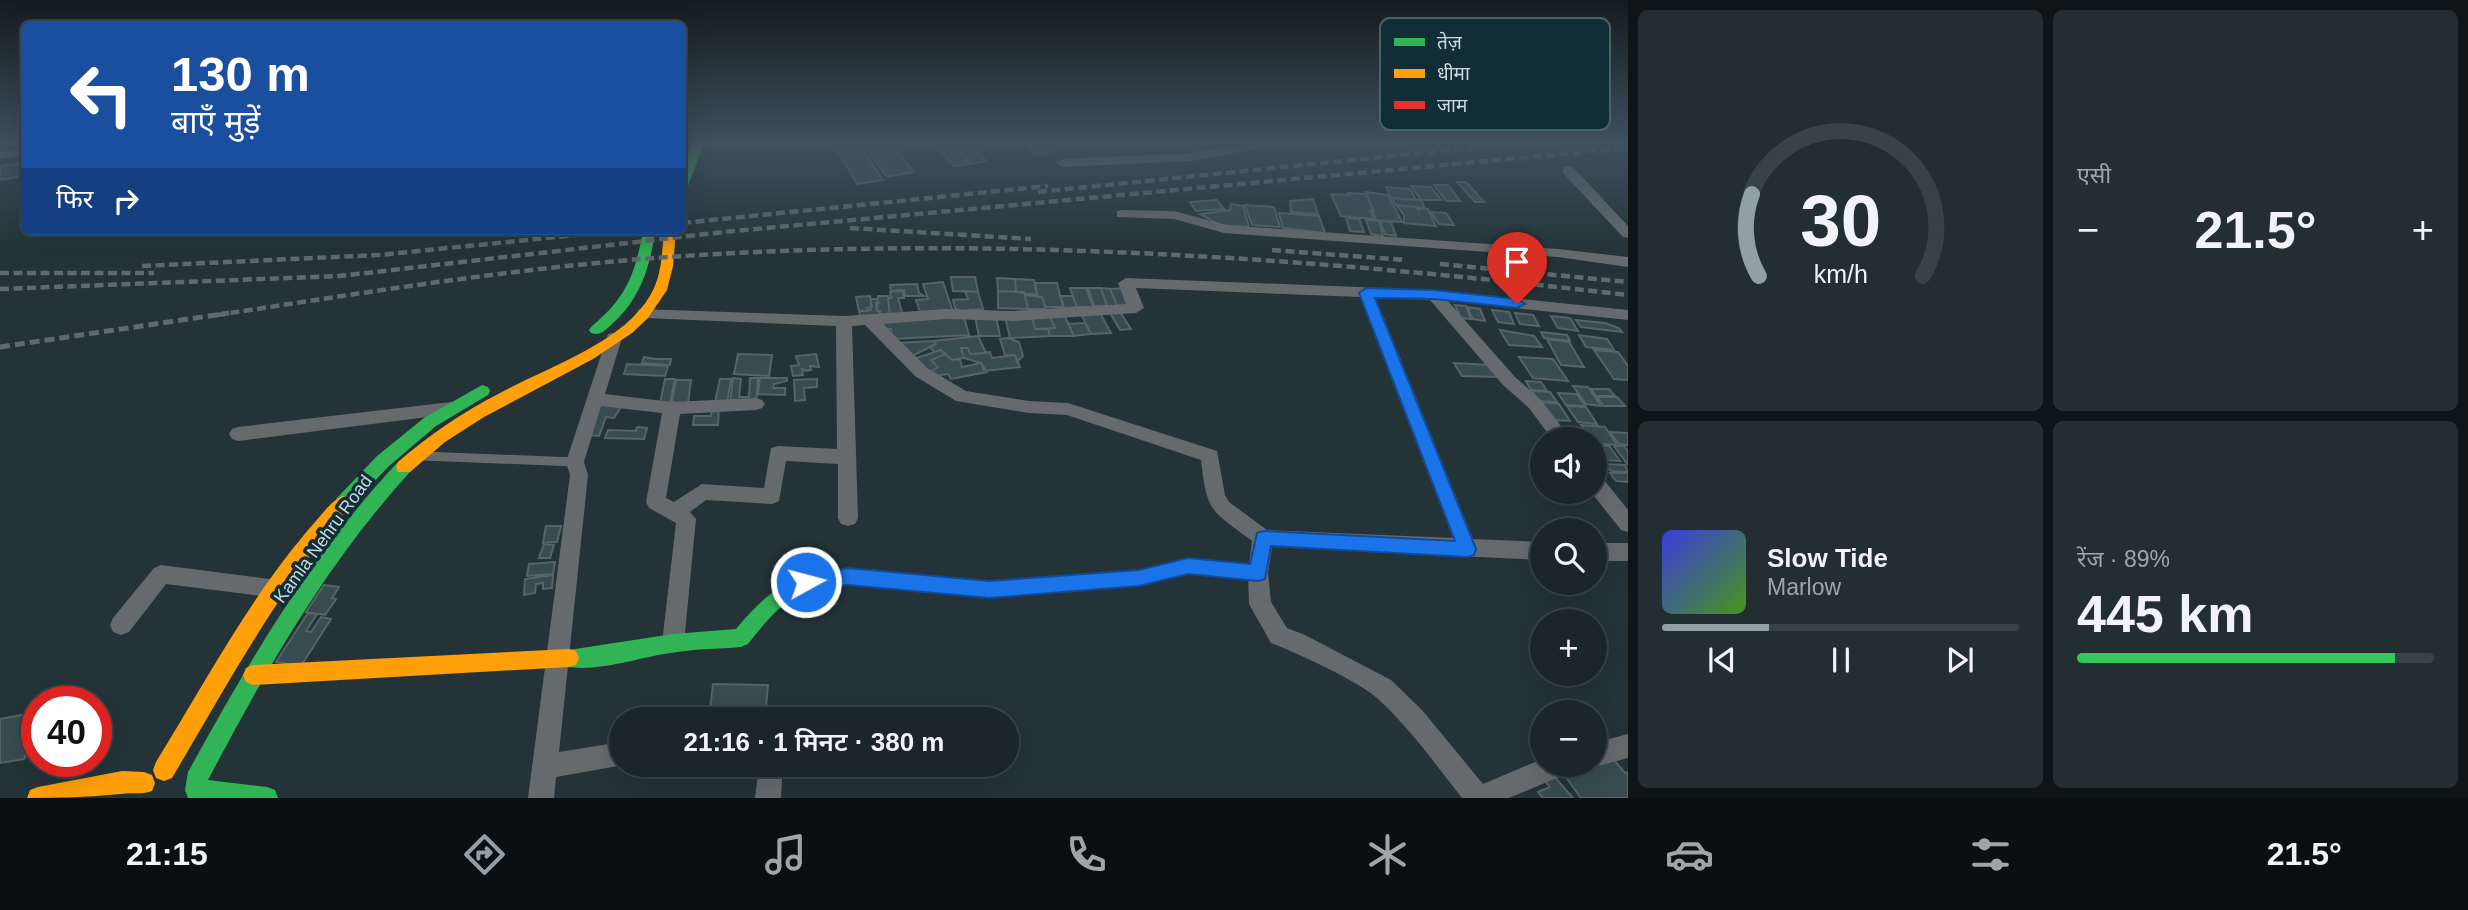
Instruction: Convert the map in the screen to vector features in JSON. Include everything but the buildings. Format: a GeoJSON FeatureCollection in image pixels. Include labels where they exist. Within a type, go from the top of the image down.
{"type":"FeatureCollection","features":[{"type":"Feature","properties":{"kind":"main road","name":"Kamla Nehru Road"},"geometry":{"type":"LineString","coordinates":[[164,770],[278,589],[330,518],[369,474],[421,426],[543,362],[615,317],[639,286],[648,235]]}},
{"type":"Feature","properties":{"kind":"main road","name":"Kamla Nehru Road"},"geometry":{"type":"LineString","coordinates":[[195,789],[253,675],[355,522],[389,481],[416,456],[474,415],[614,338],[645,313],[662,285],[669,235]]}},
{"type":"Feature","properties":{"kind":"main road"},"geometry":{"type":"LineString","coordinates":[[253,675],[603,656],[673,643],[741,638],[765,607],[806,582],[848,576],[989,589],[1139,578],[1188,566],[1258,573]]}},
{"type":"Feature","properties":{"kind":"main road"},"geometry":{"type":"LineString","coordinates":[[133,798],[144,783],[164,770],[185,768],[192,773],[195,789],[267,798]]}},
{"type":"Feature","properties":{"kind":"main road"},"geometry":{"type":"LineString","coordinates":[[38,798],[122,782],[144,783]]}},
{"type":"Feature","properties":{"kind":"street"},"geometry":{"type":"LineString","coordinates":[[1579,181],[1628,234]]}},
{"type":"Feature","properties":{"kind":"street"},"geometry":{"type":"LineString","coordinates":[[1122,214],[1166,212],[1190,220],[1207,221],[1224,229],[1558,253],[1628,261]]}},
{"type":"Feature","properties":{"kind":"street"},"geometry":{"type":"LineString","coordinates":[[645,313],[844,321],[946,314],[1013,316],[1136,308],[1126,284],[1434,295],[1628,315]]}},
{"type":"Feature","properties":{"kind":"street"},"geometry":{"type":"LineString","coordinates":[[1366,293],[1467,549]]}},
{"type":"Feature","properties":{"kind":"street"},"geometry":{"type":"LineString","coordinates":[[1434,295],[1509,381],[1535,404],[1553,427]]}},
{"type":"Feature","properties":{"kind":"street"},"geometry":{"type":"LineString","coordinates":[[869,319],[921,372],[962,397],[1068,410],[1210,456],[1214,496],[1222,508],[1263,538],[1530,551]]}},
{"type":"Feature","properties":{"kind":"street"},"geometry":{"type":"LineString","coordinates":[[844,321],[848,518]]}},
{"type":"Feature","properties":{"kind":"street"},"geometry":{"type":"LineString","coordinates":[[541,798],[547,766],[579,475],[575,462],[614,338]]}},
{"type":"Feature","properties":{"kind":"street"},"geometry":{"type":"LineString","coordinates":[[595,399],[672,408],[755,404]]}},
{"type":"Feature","properties":{"kind":"street"},"geometry":{"type":"LineString","coordinates":[[238,434],[451,408]]}},
{"type":"Feature","properties":{"kind":"street"},"geometry":{"type":"LineString","coordinates":[[672,408],[656,502],[686,519],[673,643]]}},
{"type":"Feature","properties":{"kind":"street"},"geometry":{"type":"LineString","coordinates":[[674,513],[702,492],[772,496],[778,453],[847,457]]}},
{"type":"Feature","properties":{"kind":"street"},"geometry":{"type":"LineString","coordinates":[[1607,497],[1628,524]]}},
{"type":"Feature","properties":{"kind":"street"},"geometry":{"type":"LineString","coordinates":[[1263,538],[1258,573],[1260,604],[1279,636],[1297,642],[1383,688],[1415,718],[1479,798],[1530,776]]}},
{"type":"Feature","properties":{"kind":"street"},"geometry":{"type":"LineString","coordinates":[[1607,552],[1628,552]]}},
{"type":"Feature","properties":{"kind":"street"},"geometry":{"type":"LineString","coordinates":[[121,625],[161,574],[278,589]]}},
{"type":"Feature","properties":{"kind":"street"},"geometry":{"type":"LineString","coordinates":[[1607,752],[1628,746]]}},
{"type":"Feature","properties":{"kind":"street"},"geometry":{"type":"LineString","coordinates":[[547,766],[609,756]]}},
{"type":"Feature","properties":{"kind":"street"},"geometry":{"type":"LineString","coordinates":[[768,798],[770,777]]}},
{"type":"Feature","properties":{"kind":"lane"},"geometry":{"type":"LineString","coordinates":[[416,456],[575,462]]}},
{"type":"Feature","properties":{"kind":"railway"},"geometry":{"type":"LineString","coordinates":[[1038,192],[1144,181]]}},
{"type":"Feature","properties":{"kind":"railway"},"geometry":{"type":"LineString","coordinates":[[0,289],[340,276],[723,232],[1270,181]]}},
{"type":"Feature","properties":{"kind":"railway"},"geometry":{"type":"LineString","coordinates":[[686,223],[1048,186]]}},
{"type":"Feature","properties":{"kind":"railway"},"geometry":{"type":"LineString","coordinates":[[850,228],[1031,239]]}},
{"type":"Feature","properties":{"kind":"railway"},"geometry":{"type":"LineString","coordinates":[[142,266],[379,255],[576,235]]}},
{"type":"Feature","properties":{"kind":"railway"},"geometry":{"type":"LineString","coordinates":[[217,315],[545,268],[777,251],[899,248],[1021,249],[1264,260],[1628,295]]}},
{"type":"Feature","properties":{"kind":"railway"},"geometry":{"type":"LineString","coordinates":[[1272,250],[1405,260]]}},
{"type":"Feature","properties":{"kind":"railway"},"geometry":{"type":"LineString","coordinates":[[1440,264],[1628,282]]}},
{"type":"Feature","properties":{"kind":"railway"},"geometry":{"type":"LineString","coordinates":[[0,273],[154,273]]}},
{"type":"Feature","properties":{"kind":"railway"},"geometry":{"type":"LineString","coordinates":[[0,347],[229,313]]}},
{"type":"Feature","properties":{"kind":"traffic: fast"},"geometry":{"type":"LineString","coordinates":[[596,330],[620,309],[628,298],[639,276],[648,235]]}},
{"type":"Feature","properties":{"kind":"traffic: fast"},"geometry":{"type":"LineString","coordinates":[[343,503],[383,461],[430,422],[482,391]]}},
{"type":"Feature","properties":{"kind":"traffic: fast"},"geometry":{"type":"LineString","coordinates":[[196,780],[264,657],[316,575],[373,500],[404,467]]}},
{"type":"Feature","properties":{"kind":"traffic: fast"},"geometry":{"type":"LineString","coordinates":[[569,658],[603,656],[673,643],[741,638],[778,598],[796,586],[823,578],[868,577],[985,589]]}},
{"type":"Feature","properties":{"kind":"traffic: fast"},"geometry":{"type":"LineString","coordinates":[[196,790],[267,798]]}},
{"type":"Feature","properties":{"kind":"traffic: slow"},"geometry":{"type":"LineString","coordinates":[[404,467],[478,412],[587,355],[627,330],[643,315],[660,290],[667,266],[670,235]]}},
{"type":"Feature","properties":{"kind":"traffic: slow"},"geometry":{"type":"LineString","coordinates":[[164,770],[270,597],[293,563],[343,503]]}},
{"type":"Feature","properties":{"kind":"traffic: slow"},"geometry":{"type":"LineString","coordinates":[[253,675],[569,658]]}},
{"type":"Feature","properties":{"kind":"traffic: slow"},"geometry":{"type":"LineString","coordinates":[[38,798],[122,782],[144,783]]}},
{"type":"Feature","properties":{"kind":"traffic: jam"},"geometry":{"type":"LineString","coordinates":[[985,589],[1139,578],[1188,566],[1258,573]]}},
{"type":"Feature","properties":{"kind":"route"},"geometry":{"type":"LineString","coordinates":[[806,582],[848,576],[989,589],[1139,578],[1188,566],[1258,573],[1263,538],[1467,549],[1366,293],[1434,295],[1517,304]]}}]}
